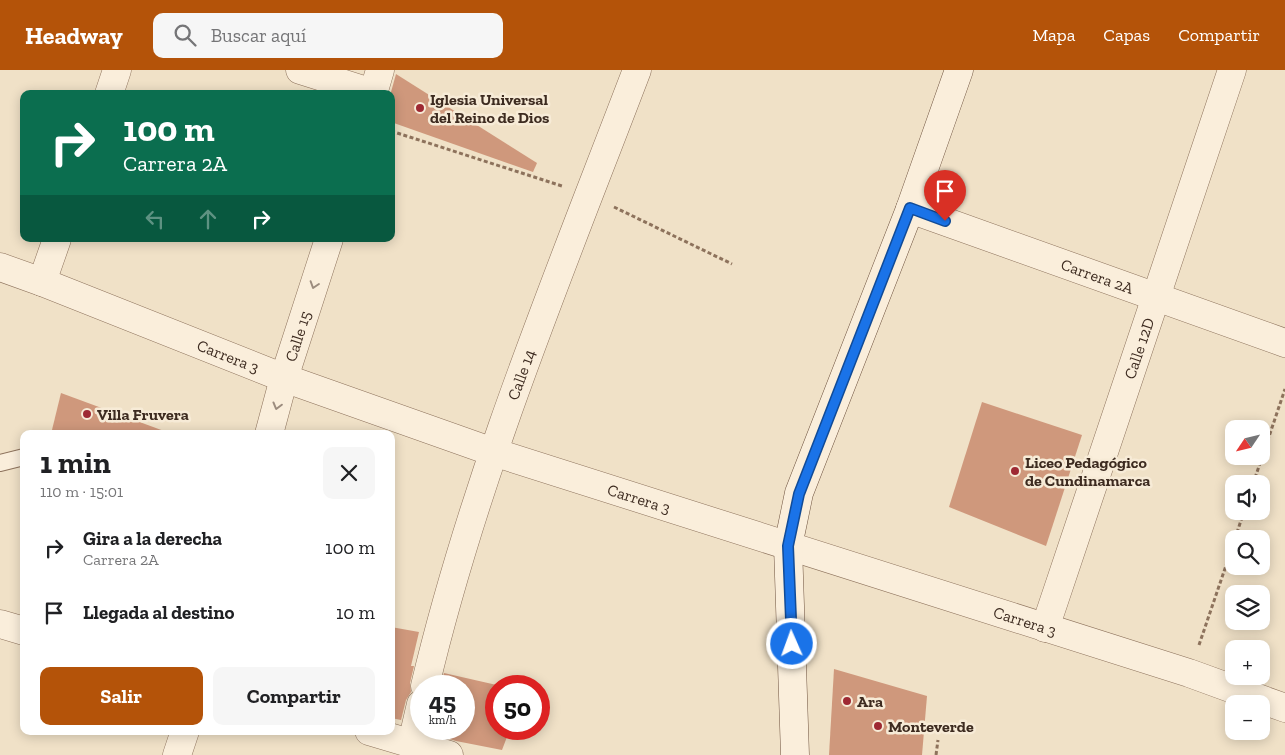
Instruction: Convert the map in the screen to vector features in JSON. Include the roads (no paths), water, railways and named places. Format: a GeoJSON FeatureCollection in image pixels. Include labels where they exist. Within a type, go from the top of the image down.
{"type":"FeatureCollection","features":[{"type":"Feature","properties":{"kind":"street"},"geometry":{"type":"LineString","coordinates":[[110,90],[117,70]]}},
{"type":"Feature","properties":{"kind":"street"},"geometry":{"type":"LineString","coordinates":[[300,70],[363,90]]}},
{"type":"Feature","properties":{"kind":"street"},"geometry":{"type":"LineString","coordinates":[[374,90],[380,70]]}},
{"type":"Feature","properties":{"kind":"street","name":"Calle 14"},"geometry":{"type":"LineString","coordinates":[[428,675],[435,644],[493,452],[637,70]]}},
{"type":"Feature","properties":{"kind":"street"},"geometry":{"type":"LineString","coordinates":[[795,755],[788,546],[799,494],[910,208],[959,70]]}},
{"type":"Feature","properties":{"kind":"street","name":"Calle 12D"},"geometry":{"type":"LineString","coordinates":[[1045,628],[1232,70]]}},
{"type":"Feature","properties":{"kind":"street","name":"Carrera 2A"},"geometry":{"type":"LineString","coordinates":[[910,208],[1285,343]]}},
{"type":"Feature","properties":{"kind":"street"},"geometry":{"type":"LineString","coordinates":[[42,282],[56,242]]}},
{"type":"Feature","properties":{"kind":"street","name":"Calle 15"},"geometry":{"type":"LineString","coordinates":[[270,430],[284,378],[328,242]]}},
{"type":"Feature","properties":{"kind":"street","name":"Carrera 3"},"geometry":{"type":"LineString","coordinates":[[0,267],[284,378],[493,452],[1189,673],[1285,708]]}},
{"type":"Feature","properties":{"kind":"street"},"geometry":{"type":"LineString","coordinates":[[0,624],[20,630]]}},
{"type":"Feature","properties":{"kind":"street"},"geometry":{"type":"LineString","coordinates":[[177,755],[184,735]]}},
{"type":"Feature","properties":{"kind":"street"},"geometry":{"type":"LineString","coordinates":[[383,735],[450,755]]}},
{"type":"Feature","properties":{"kind":"lane"},"geometry":{"type":"LineString","coordinates":[[0,463],[20,458]]}},
{"type":"Feature","properties":{"kind":"place","name":"Iglesia Universal del Reino de Dios"},"geometry":{"type":"Point","coordinates":[420,108]}},
{"type":"Feature","properties":{"kind":"place","name":"Villa Fruvera"},"geometry":{"type":"Point","coordinates":[87,414]}},
{"type":"Feature","properties":{"kind":"place","name":"Liceo Pedagógico de Cundinamarca"},"geometry":{"type":"Point","coordinates":[1015,471]}},
{"type":"Feature","properties":{"kind":"place","name":"Ara"},"geometry":{"type":"Point","coordinates":[847,701]}},
{"type":"Feature","properties":{"kind":"place","name":"Monteverde"},"geometry":{"type":"Point","coordinates":[878,726]}}]}
